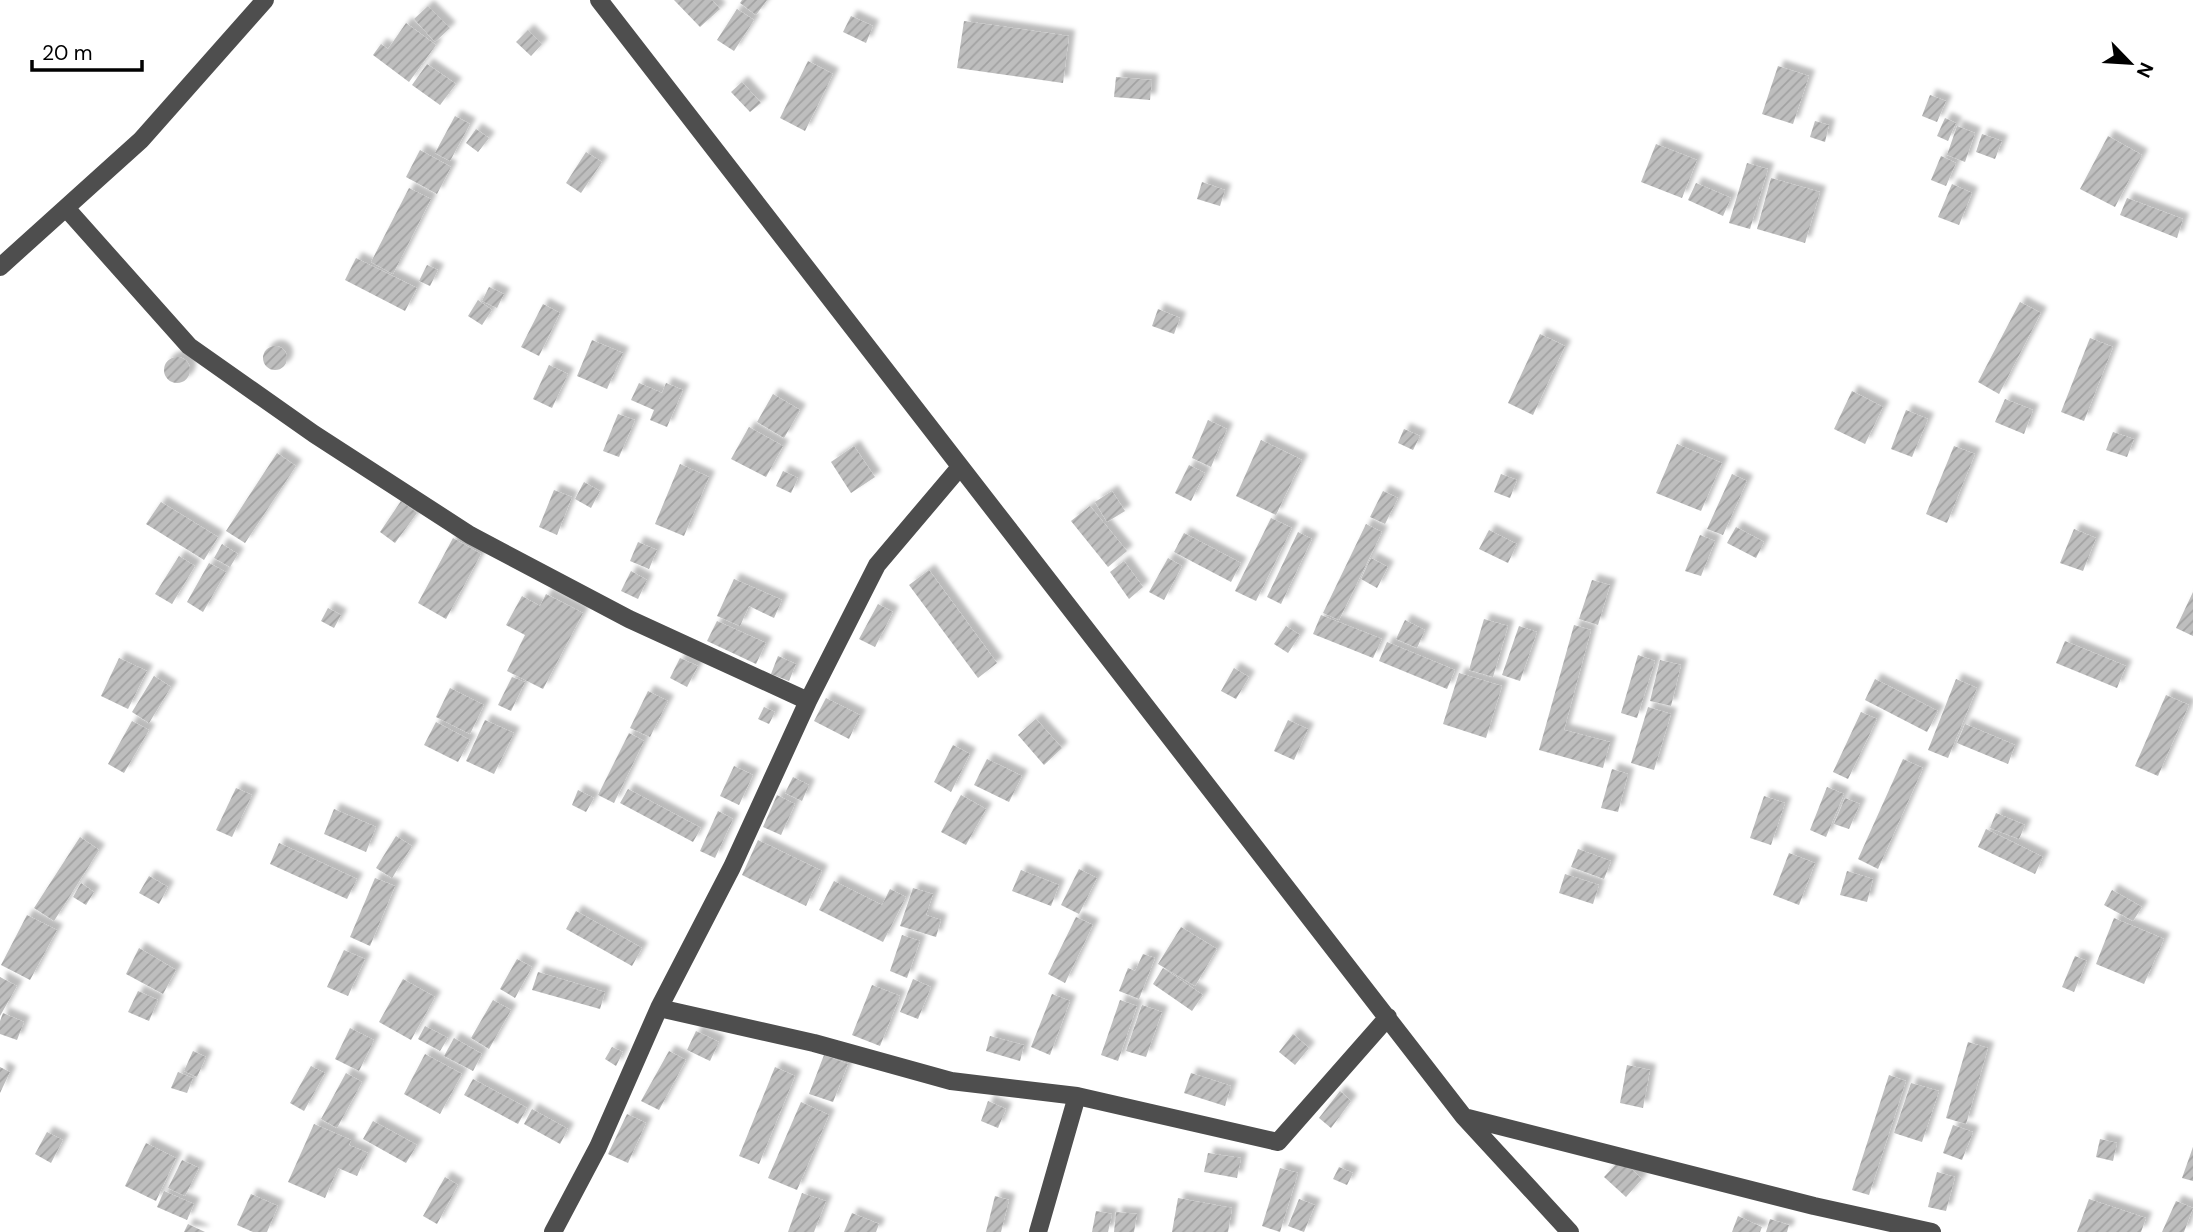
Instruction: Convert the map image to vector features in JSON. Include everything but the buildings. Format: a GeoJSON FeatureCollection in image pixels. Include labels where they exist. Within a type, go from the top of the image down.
{"type":"FeatureCollection","features":[{"type":"Feature","properties":{"kind":"street"},"geometry":{"type":"LineString","coordinates":[[0,267],[141,140],[265,0]]}},
{"type":"Feature","properties":{"kind":"street"},"geometry":{"type":"LineString","coordinates":[[599,0],[1464,1117],[1570,1232]]}},
{"type":"Feature","properties":{"kind":"street"},"geometry":{"type":"LineString","coordinates":[[65,208],[188,346],[314,434],[482,541],[629,619],[808,701]]}},
{"type":"Feature","properties":{"kind":"street"},"geometry":{"type":"LineString","coordinates":[[553,1232],[598,1147],[659,1008],[732,867],[808,701],[877,565],[960,467]]}},
{"type":"Feature","properties":{"kind":"street"},"geometry":{"type":"LineString","coordinates":[[659,1008],[814,1043],[951,1081],[1077,1096],[1278,1142],[1388,1017]]}},
{"type":"Feature","properties":{"kind":"street"},"geometry":{"type":"LineString","coordinates":[[1038,1232],[1077,1096]]}},
{"type":"Feature","properties":{"kind":"street"},"geometry":{"type":"LineString","coordinates":[[1464,1117],[1814,1206],[1932,1232]]}}]}
